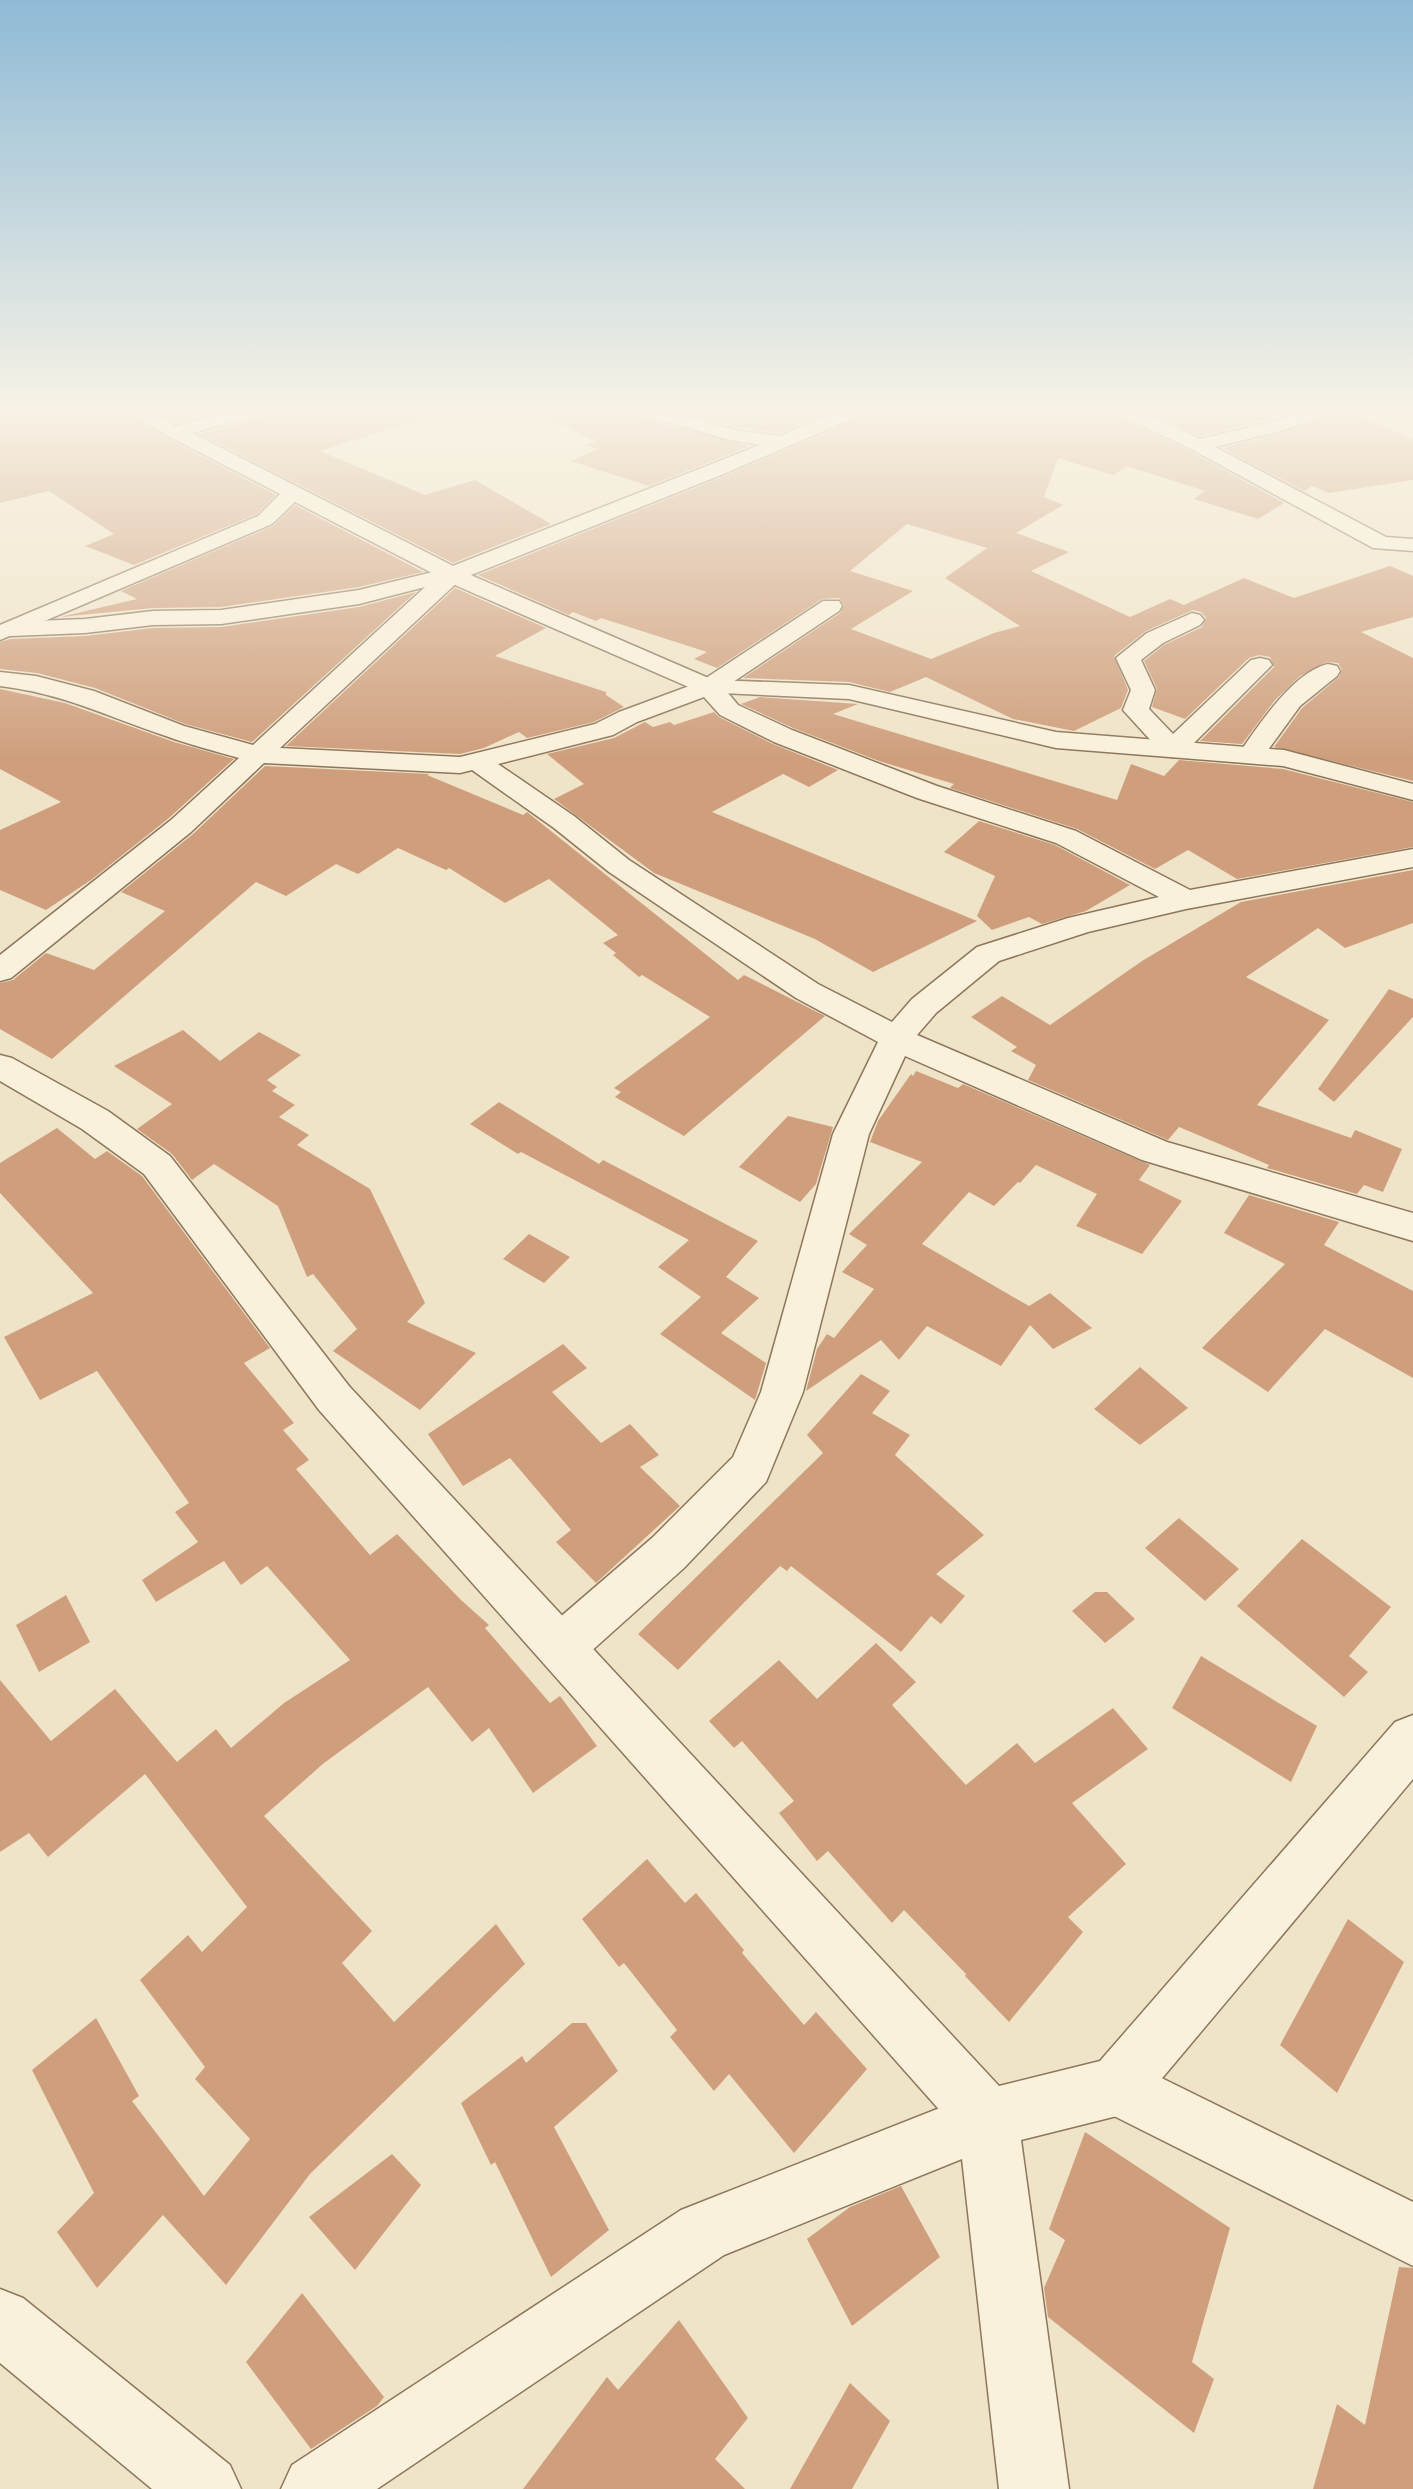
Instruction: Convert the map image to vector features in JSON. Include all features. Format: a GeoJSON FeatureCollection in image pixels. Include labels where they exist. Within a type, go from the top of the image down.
{"type":"FeatureCollection","features":[{"type":"Feature","properties":{"kind":"street"},"geometry":{"type":"LineString","coordinates":[[5,631],[248,527]]}},
{"type":"Feature","properties":{"kind":"street"},"geometry":{"type":"LineString","coordinates":[[360,527],[453,574],[709,687],[849,692],[1056,740],[1283,758],[1413,792]]}},
{"type":"Feature","properties":{"kind":"street"},"geometry":{"type":"LineString","coordinates":[[5,631],[153,618],[221,617],[359,597],[453,574],[569,527]]}},
{"type":"Feature","properties":{"kind":"street"},"geometry":{"type":"LineString","coordinates":[[1350,527],[1381,544],[1405,566]]}},
{"type":"Feature","properties":{"kind":"street"},"geometry":{"type":"LineString","coordinates":[[1381,544],[1413,545]]}},
{"type":"Feature","properties":{"kind":"street"},"geometry":{"type":"LineString","coordinates":[[0,971],[181,826],[453,574]]}},
{"type":"Feature","properties":{"kind":"street"},"geometry":{"type":"LineString","coordinates":[[0,678],[36,683],[85,696],[176,731],[257,755],[460,765],[604,730],[628,717],[709,687],[831,606]]}},
{"type":"Feature","properties":{"kind":"street"},"geometry":{"type":"LineString","coordinates":[[1173,749],[1136,710],[1143,690],[1128,658],[1155,638],[1192,620]]}},
{"type":"Feature","properties":{"kind":"street"},"geometry":{"type":"LineString","coordinates":[[1173,749],[1260,665]]}},
{"type":"Feature","properties":{"kind":"street"},"geometry":{"type":"LineString","coordinates":[[1251,755],[1291,701],[1328,671]]}},
{"type":"Feature","properties":{"kind":"street"},"geometry":{"type":"LineString","coordinates":[[709,687],[729,710],[783,737],[927,792],[1066,837],[1186,900]]}},
{"type":"Feature","properties":{"kind":"street"},"geometry":{"type":"LineString","coordinates":[[477,761],[564,822],[619,866],[755,957],[807,991],[920,1051],[1156,1151],[1413,1227]]}},
{"type":"Feature","properties":{"kind":"street"},"geometry":{"type":"LineString","coordinates":[[561,1647],[668,1553],[750,1469],[782,1392],[851,1134],[896,1038],[925,1006],[988,954],[1079,925],[1186,900],[1413,858]]}},
{"type":"Feature","properties":{"kind":"street"},"geometry":{"type":"LineString","coordinates":[[0,1066],[95,1120],[157,1166],[334,1398],[988,2119],[1034,2489]]}},
{"type":"Feature","properties":{"kind":"street"},"geometry":{"type":"LineString","coordinates":[[316,2489],[703,2232],[988,2119],[1117,2086],[1413,1740]]}},
{"type":"Feature","properties":{"kind":"street"},"geometry":{"type":"LineString","coordinates":[[1117,2086],[1413,2235]]}},
{"type":"Feature","properties":{"kind":"street"},"geometry":{"type":"LineString","coordinates":[[0,2321],[206,2489]]}},
{"type":"Feature","properties":{"kind":"building"},"geometry":{"type":"Polygon","coordinates":[[[104,527],[225,527],[134,565],[85,546],[114,534],[104,527]]]}},
{"type":"Feature","properties":{"kind":"building"},"geometry":{"type":"Polygon","coordinates":[[[270,527],[337,527],[423,572],[359,587],[221,607],[153,608],[60,617],[137,599],[121,591],[270,527]]]}},
{"type":"Feature","properties":{"kind":"building"},"geometry":{"type":"Polygon","coordinates":[[[382,527],[543,527],[453,563],[382,527]]]}},
{"type":"Feature","properties":{"kind":"building"},"geometry":{"type":"Polygon","coordinates":[[[597,527],[903,527],[850,571],[913,591],[851,629],[931,659],[994,633],[1020,626],[945,578],[987,548],[918,527],[1026,527],[1016,533],[1069,552],[1031,571],[1130,617],[1170,599],[1184,605],[1244,578],[1294,598],[1390,566],[1413,576],[1413,617],[1361,632],[1413,658],[1413,781],[1274,747],[1302,708],[1339,677],[1342,670],[1338,663],[1327,662],[1300,676],[1275,700],[1242,744],[1200,741],[1274,667],[1270,657],[1259,655],[1249,658],[1185,719],[1152,707],[1157,689],[1144,661],[1164,645],[1202,627],[1206,618],[1201,612],[1193,610],[1146,631],[1114,656],[1128,690],[1121,708],[1074,731],[1013,719],[926,677],[890,692],[849,682],[743,678],[840,613],[844,605],[839,598],[822,599],[717,668],[694,659],[707,652],[601,618],[596,621],[573,612],[569,615],[478,575],[597,527]]]}},
{"type":"Feature","properties":{"kind":"building"},"geometry":{"type":"Polygon","coordinates":[[[455,588],[546,628],[495,656],[606,692],[606,695],[624,707],[594,722],[527,738],[519,732],[484,748],[460,754],[286,746],[455,588]]]}},
{"type":"Feature","properties":{"kind":"building"},"geometry":{"type":"Polygon","coordinates":[[[416,592],[252,742],[185,724],[95,688],[37,673],[0,669],[0,642],[10,639],[85,636],[153,628],[221,627],[359,607],[416,592]]]}},
{"type":"Feature","properties":{"kind":"building"},"geometry":{"type":"Polygon","coordinates":[[[0,689],[65,703],[174,742],[234,759],[169,818],[91,880],[46,910],[0,890],[0,830],[61,802],[0,769],[0,689]]]}},
{"type":"Feature","properties":{"kind":"building"},"geometry":{"type":"Polygon","coordinates":[[[760,697],[858,704],[833,714],[1117,800],[1131,764],[1164,776],[1179,760],[1283,769],[1413,802],[1413,847],[1237,879],[1188,850],[1155,869],[1077,829],[950,788],[954,784],[879,761],[793,728],[741,704],[760,697]]]}},
{"type":"Feature","properties":{"kind":"building"},"geometry":{"type":"Polygon","coordinates":[[[714,712],[773,744],[838,770],[809,787],[783,774],[712,812],[977,921],[873,972],[815,939],[654,873],[554,799],[584,784],[547,754],[614,738],[645,722],[653,727],[670,722],[674,725],[714,712]]]}},
{"type":"Feature","properties":{"kind":"building"},"geometry":{"type":"Polygon","coordinates":[[[265,766],[430,774],[427,775],[523,815],[527,812],[738,980],[744,975],[825,1016],[684,1136],[615,1097],[621,1092],[614,1088],[710,1017],[642,975],[639,977],[613,955],[616,953],[603,943],[618,935],[549,879],[505,903],[449,868],[446,870],[398,848],[358,874],[336,864],[286,896],[256,882],[52,1059],[0,1029],[0,983],[13,980],[46,953],[94,970],[165,911],[121,892],[193,834],[265,766]]]}},
{"type":"Feature","properties":{"kind":"building"},"geometry":{"type":"Polygon","coordinates":[[[979,821],[1055,845],[1130,885],[1086,911],[1042,924],[1029,917],[992,930],[977,916],[995,876],[944,852],[979,821]]]}},
{"type":"Feature","properties":{"kind":"building"},"geometry":{"type":"Polygon","coordinates":[[[1413,870],[1413,923],[1345,948],[1318,928],[1246,977],[1329,1020],[1257,1105],[1351,1138],[1355,1130],[1402,1149],[1383,1192],[1364,1185],[1357,1194],[1267,1168],[1269,1165],[1179,1127],[1168,1140],[1028,1080],[1036,1065],[1011,1051],[1017,1047],[971,1017],[1002,996],[1050,1025],[1142,961],[1241,902],[1413,870]]]}},
{"type":"Feature","properties":{"kind":"building"},"geometry":{"type":"Polygon","coordinates":[[[1389,989],[1413,999],[1413,1017],[1334,1102],[1318,1089],[1389,989]]]}},
{"type":"Feature","properties":{"kind":"building"},"geometry":{"type":"Polygon","coordinates":[[[183,1030],[220,1061],[259,1032],[301,1055],[267,1080],[277,1087],[272,1091],[295,1105],[279,1117],[309,1135],[297,1145],[370,1189],[425,1303],[407,1322],[476,1353],[420,1410],[333,1351],[357,1329],[313,1274],[307,1277],[278,1206],[214,1164],[192,1180],[172,1154],[137,1129],[172,1104],[114,1066],[183,1030]]]}},
{"type":"Feature","properties":{"kind":"building"},"geometry":{"type":"Polygon","coordinates":[[[916,1071],[958,1088],[963,1084],[1150,1165],[1139,1180],[1182,1201],[1142,1254],[1076,1226],[1097,1194],[1036,1165],[994,1206],[969,1192],[922,1244],[1029,1306],[1050,1293],[1092,1328],[1053,1349],[1030,1325],[1001,1366],[927,1326],[899,1360],[881,1340],[806,1391],[817,1349],[827,1334],[834,1338],[874,1289],[842,1272],[867,1245],[849,1234],[922,1162],[870,1142],[878,1121],[911,1074],[913,1076],[916,1071]]]}},
{"type":"Feature","properties":{"kind":"building"},"geometry":{"type":"Polygon","coordinates":[[[499,1102],[599,1164],[603,1160],[758,1241],[726,1277],[759,1298],[721,1333],[766,1363],[755,1400],[660,1334],[701,1297],[658,1267],[689,1240],[521,1152],[518,1154],[470,1124],[499,1102]]]}},
{"type":"Feature","properties":{"kind":"building"},"geometry":{"type":"Polygon","coordinates":[[[788,1116],[833,1127],[816,1184],[800,1202],[739,1167],[788,1116]]]}},
{"type":"Feature","properties":{"kind":"building"},"geometry":{"type":"Polygon","coordinates":[[[57,1128],[95,1159],[107,1151],[142,1176],[270,1348],[244,1363],[294,1423],[283,1430],[309,1460],[296,1469],[370,1555],[397,1534],[489,1625],[485,1628],[550,1703],[560,1696],[597,1746],[533,1793],[489,1728],[472,1742],[428,1687],[324,1763],[264,1816],[372,1931],[342,1963],[394,2022],[496,1924],[525,1964],[310,2174],[226,2285],[163,2215],[97,2288],[57,2232],[94,2193],[32,2070],[96,2018],[139,2096],[132,2101],[204,2196],[250,2139],[195,2079],[205,2067],[140,1980],[188,1935],[202,1952],[247,1907],[145,1774],[48,1857],[29,1833],[0,1852],[0,1680],[51,1741],[115,1689],[177,1762],[216,1729],[231,1748],[284,1703],[350,1660],[267,1566],[241,1585],[224,1561],[156,1602],[142,1580],[198,1542],[175,1512],[189,1503],[97,1371],[40,1400],[4,1337],[93,1293],[0,1193],[0,1163],[57,1128]]]}},
{"type":"Feature","properties":{"kind":"building"},"geometry":{"type":"Polygon","coordinates":[[[1249,1195],[1339,1222],[1324,1245],[1413,1291],[1413,1378],[1325,1329],[1268,1392],[1202,1348],[1285,1264],[1224,1233],[1249,1195]]]}},
{"type":"Feature","properties":{"kind":"building"},"geometry":{"type":"Polygon","coordinates":[[[529,1234],[570,1257],[544,1283],[503,1259],[529,1234]]]}},
{"type":"Feature","properties":{"kind":"building"},"geometry":{"type":"Polygon","coordinates":[[[563,1344],[587,1368],[552,1392],[601,1443],[630,1424],[659,1455],[640,1467],[680,1506],[596,1583],[556,1542],[571,1530],[510,1458],[463,1486],[428,1434],[563,1344]]]}},
{"type":"Feature","properties":{"kind":"building"},"geometry":{"type":"Polygon","coordinates":[[[1140,1367],[1188,1408],[1140,1445],[1094,1409],[1140,1367]]]}},
{"type":"Feature","properties":{"kind":"building"},"geometry":{"type":"Polygon","coordinates":[[[861,1374],[890,1391],[872,1413],[910,1435],[895,1455],[984,1535],[936,1574],[965,1596],[941,1624],[931,1616],[901,1652],[791,1566],[787,1571],[780,1566],[678,1670],[638,1634],[823,1453],[807,1435],[861,1374]]]}},
{"type":"Feature","properties":{"kind":"building"},"geometry":{"type":"Polygon","coordinates":[[[1179,1518],[1239,1569],[1205,1601],[1145,1548],[1179,1518]]]}},
{"type":"Feature","properties":{"kind":"building"},"geometry":{"type":"Polygon","coordinates":[[[1302,1539],[1391,1607],[1349,1656],[1368,1672],[1344,1697],[1237,1606],[1302,1539]]]}},
{"type":"Feature","properties":{"kind":"building"},"geometry":{"type":"Polygon","coordinates":[[[1095,1592],[1107,1592],[1135,1619],[1105,1643],[1072,1611],[1095,1592]]]}},
{"type":"Feature","properties":{"kind":"building"},"geometry":{"type":"Polygon","coordinates":[[[66,1595],[90,1642],[39,1672],[16,1625],[66,1595]]]}},
{"type":"Feature","properties":{"kind":"building"},"geometry":{"type":"Polygon","coordinates":[[[876,1643],[916,1682],[892,1705],[966,1785],[1017,1743],[1035,1763],[1113,1708],[1148,1749],[1072,1803],[1126,1864],[1068,1917],[1083,1932],[1009,2022],[904,1910],[892,1923],[828,1851],[817,1861],[779,1813],[794,1801],[742,1741],[734,1748],[709,1721],[779,1660],[817,1699],[876,1643]]]}},
{"type":"Feature","properties":{"kind":"building"},"geometry":{"type":"Polygon","coordinates":[[[1201,1656],[1317,1726],[1291,1782],[1172,1708],[1201,1656]]]}},
{"type":"Feature","properties":{"kind":"building"},"geometry":{"type":"Polygon","coordinates":[[[647,1859],[685,1903],[696,1893],[744,1950],[742,1953],[804,2025],[816,2012],[867,2069],[794,2153],[729,2074],[714,2091],[670,2037],[677,2030],[624,1963],[619,1967],[582,1919],[647,1859]]]}},
{"type":"Feature","properties":{"kind":"building"},"geometry":{"type":"Polygon","coordinates":[[[1348,1919],[1404,1962],[1337,2093],[1280,2045],[1348,1919]]]}},
{"type":"Feature","properties":{"kind":"building"},"geometry":{"type":"Polygon","coordinates":[[[572,2023],[586,2023],[618,2071],[554,2127],[609,2230],[551,2277],[495,2162],[491,2165],[461,2103],[522,2056],[526,2063],[572,2023]]]}},
{"type":"Feature","properties":{"kind":"building"},"geometry":{"type":"Polygon","coordinates":[[[1085,2132],[1230,2228],[1192,2362],[1214,2379],[1194,2433],[1048,2317],[1044,2288],[1065,2240],[1049,2229],[1085,2132]]]}},
{"type":"Feature","properties":{"kind":"building"},"geometry":{"type":"Polygon","coordinates":[[[392,2154],[421,2185],[355,2270],[309,2217],[392,2154]]]}},
{"type":"Feature","properties":{"kind":"building"},"geometry":{"type":"Polygon","coordinates":[[[901,2186],[940,2257],[852,2326],[807,2239],[850,2207],[901,2186]]]}},
{"type":"Feature","properties":{"kind":"building"},"geometry":{"type":"Polygon","coordinates":[[[1399,2267],[1413,2268],[1413,2489],[1313,2489],[1337,2404],[1365,2425],[1399,2267]]]}},
{"type":"Feature","properties":{"kind":"building"},"geometry":{"type":"Polygon","coordinates":[[[302,2293],[384,2397],[377,2406],[311,2449],[246,2362],[302,2293]]]}},
{"type":"Feature","properties":{"kind":"building"},"geometry":{"type":"Polygon","coordinates":[[[679,2320],[748,2418],[715,2459],[745,2489],[523,2489],[607,2377],[618,2390],[679,2320]]]}},
{"type":"Feature","properties":{"kind":"building"},"geometry":{"type":"Polygon","coordinates":[[[850,2383],[890,2421],[852,2489],[790,2489],[850,2383]]]}}]}
